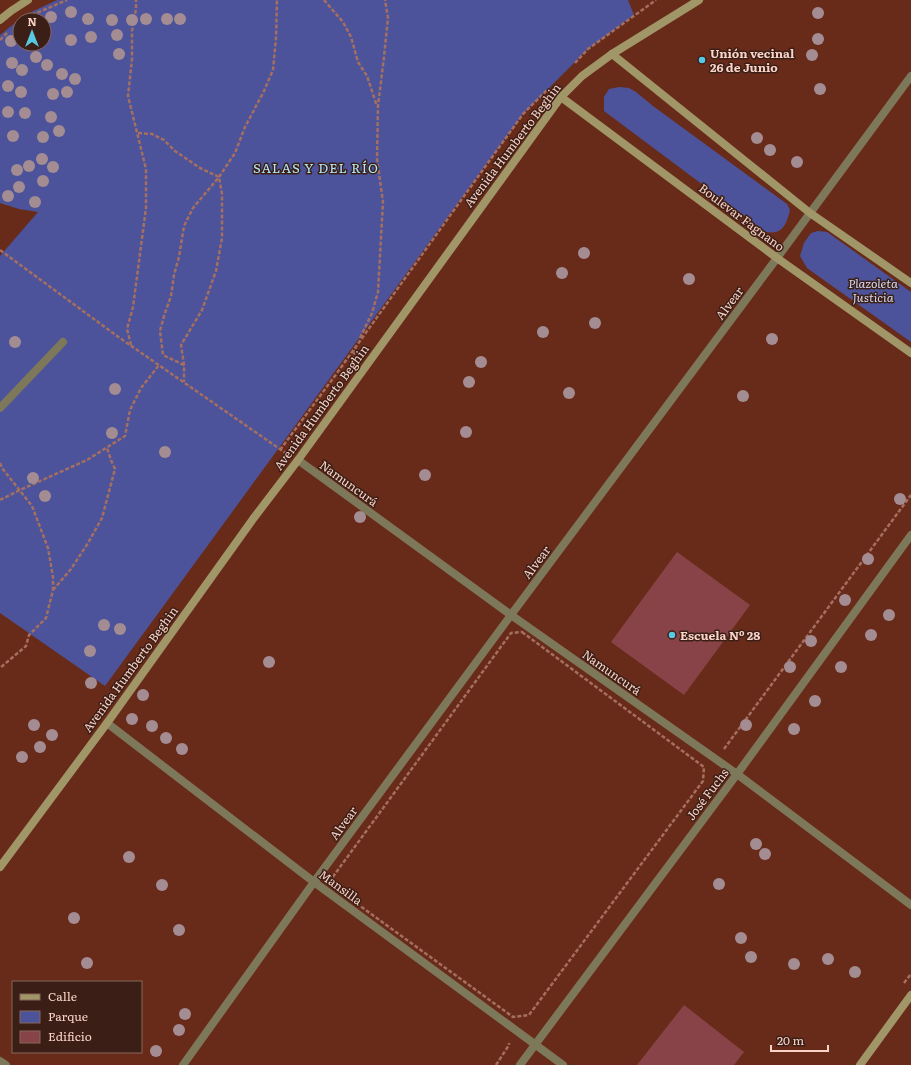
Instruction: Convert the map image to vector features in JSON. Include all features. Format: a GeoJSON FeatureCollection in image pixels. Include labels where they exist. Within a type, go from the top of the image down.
{"type":"FeatureCollection","features":[{"type":"Feature","properties":{"kind":"street"},"geometry":{"type":"LineString","coordinates":[[0,20],[28,0]]}},
{"type":"Feature","properties":{"kind":"street","name":"Avenida Humberto Beghin"},"geometry":{"type":"LineString","coordinates":[[0,867],[107,723],[248,526],[298,460],[560,97],[582,76],[612,54],[699,0]]}},
{"type":"Feature","properties":{"kind":"street"},"geometry":{"type":"LineString","coordinates":[[612,54],[810,213],[911,283]]}},
{"type":"Feature","properties":{"kind":"street","name":"Alvear"},"geometry":{"type":"LineString","coordinates":[[183,1065],[314,882],[911,76]]}},
{"type":"Feature","properties":{"kind":"street","name":"Boulevar Fagnano"},"geometry":{"type":"LineString","coordinates":[[560,97],[777,258],[911,353]]}},
{"type":"Feature","properties":{"kind":"street"},"geometry":{"type":"LineString","coordinates":[[0,408],[63,342]]}},
{"type":"Feature","properties":{"kind":"street","name":"Namuncurá"},"geometry":{"type":"LineString","coordinates":[[298,460],[511,616],[737,774],[911,905]]}},
{"type":"Feature","properties":{"kind":"street","name":"José Fuchs"},"geometry":{"type":"LineString","coordinates":[[520,1065],[737,774],[911,535]]}},
{"type":"Feature","properties":{"kind":"street","name":"Mansilla"},"geometry":{"type":"LineString","coordinates":[[107,723],[314,882],[564,1065]]}},
{"type":"Feature","properties":{"kind":"street"},"geometry":{"type":"LineString","coordinates":[[860,1065],[911,995]]}},
{"type":"Feature","properties":{"kind":"street"},"geometry":{"type":"LineString","coordinates":[[0,1061],[6,1065]]}},
{"type":"Feature","properties":{"kind":"path"},"geometry":{"type":"LineString","coordinates":[[40,12],[67,0]]}},
{"type":"Feature","properties":{"kind":"path"},"geometry":{"type":"LineString","coordinates":[[131,346],[127,329],[133,307],[146,208],[146,169],[128,96],[132,59],[132,31],[136,0]]}},
{"type":"Feature","properties":{"kind":"path"},"geometry":{"type":"LineString","coordinates":[[184,365],[163,355],[160,331],[171,296],[184,226],[193,208],[219,177],[235,153],[245,126],[264,91],[273,70],[277,0]]}},
{"type":"Feature","properties":{"kind":"path"},"geometry":{"type":"LineString","coordinates":[[324,0],[343,22],[351,38],[358,62],[370,84],[378,106]]}},
{"type":"Feature","properties":{"kind":"path"},"geometry":{"type":"LineString","coordinates":[[350,366],[357,344],[372,313],[378,292],[383,202],[377,159],[378,106],[388,18],[385,0]]}},
{"type":"Feature","properties":{"kind":"path"},"geometry":{"type":"LineString","coordinates":[[572,66],[588,49],[656,0]]}},
{"type":"Feature","properties":{"kind":"path"},"geometry":{"type":"LineString","coordinates":[[280,450],[523,114],[550,87]]}},
{"type":"Feature","properties":{"kind":"path"},"geometry":{"type":"LineString","coordinates":[[138,133],[152,134],[164,140],[175,151],[200,168],[219,177]]}},
{"type":"Feature","properties":{"kind":"path"},"geometry":{"type":"LineString","coordinates":[[184,382],[184,365],[181,345],[202,310],[216,272],[219,258],[222,238],[222,194],[219,177]]}},
{"type":"Feature","properties":{"kind":"path"},"geometry":{"type":"LineString","coordinates":[[0,250],[131,346],[280,450],[298,460]]}},
{"type":"Feature","properties":{"kind":"path"},"geometry":{"type":"LineString","coordinates":[[0,500],[87,460],[125,436],[130,410],[141,388],[159,365]]}},
{"type":"Feature","properties":{"kind":"path"},"geometry":{"type":"LineString","coordinates":[[53,590],[71,569],[102,518],[115,469],[107,448]]}},
{"type":"Feature","properties":{"kind":"path"},"geometry":{"type":"LineString","coordinates":[[0,463],[2,468],[32,506],[48,548],[53,577],[53,590],[46,618],[29,635],[26,646],[0,668]]}},
{"type":"Feature","properties":{"kind":"path"},"geometry":{"type":"LineString","coordinates":[[718,749],[724,749],[911,495]]}},
{"type":"Feature","properties":{"kind":"path"},"geometry":{"type":"LineString","coordinates":[[511,633],[522,632],[704,767],[703,781],[529,1015],[513,1017]]}},
{"type":"Feature","properties":{"kind":"path"},"geometry":{"type":"LineString","coordinates":[[496,1065],[509,1045],[509,1040]]}},
{"type":"Feature","properties":{"kind":"green space"},"geometry":{"type":"Polygon","coordinates":[[[57,0],[628,0],[634,15],[588,49],[523,114],[105,686],[0,613],[0,256],[38,212],[19,209],[0,203],[0,35],[12,25],[12,52],[52,52],[52,12],[31,12],[57,0]]]}},
{"type":"Feature","properties":{"kind":"green space"},"geometry":{"type":"Polygon","coordinates":[[[619,87],[629,88],[636,92],[787,204],[790,210],[786,223],[782,229],[775,232],[766,232],[604,111],[604,97],[609,89],[619,87]]]}},
{"type":"Feature","properties":{"kind":"green space","name":"Plazoleta Justicia"},"geometry":{"type":"Polygon","coordinates":[[[818,231],[827,232],[911,292],[911,342],[807,268],[800,256],[804,243],[811,233],[818,231]]]}},
{"type":"Feature","properties":{"kind":"building"},"geometry":{"type":"Polygon","coordinates":[[[677,552],[750,605],[684,695],[611,642],[677,552]]]}},
{"type":"Feature","properties":{"kind":"building"},"geometry":{"type":"Polygon","coordinates":[[[684,1005],[744,1052],[734,1065],[637,1065],[684,1005]]]}},
{"type":"Feature","properties":{"kind":"place","name":"Unión vecinal 26 de Junio"},"geometry":{"type":"Point","coordinates":[702,60]}},
{"type":"Feature","properties":{"kind":"place","name":"Escuela Nº 28"},"geometry":{"type":"Point","coordinates":[672,635]}},
{"type":"Feature","properties":{"kind":"district","name":"SALAS Y DEL RÍO"},"geometry":{"type":"Point","coordinates":[316,167]}}]}
